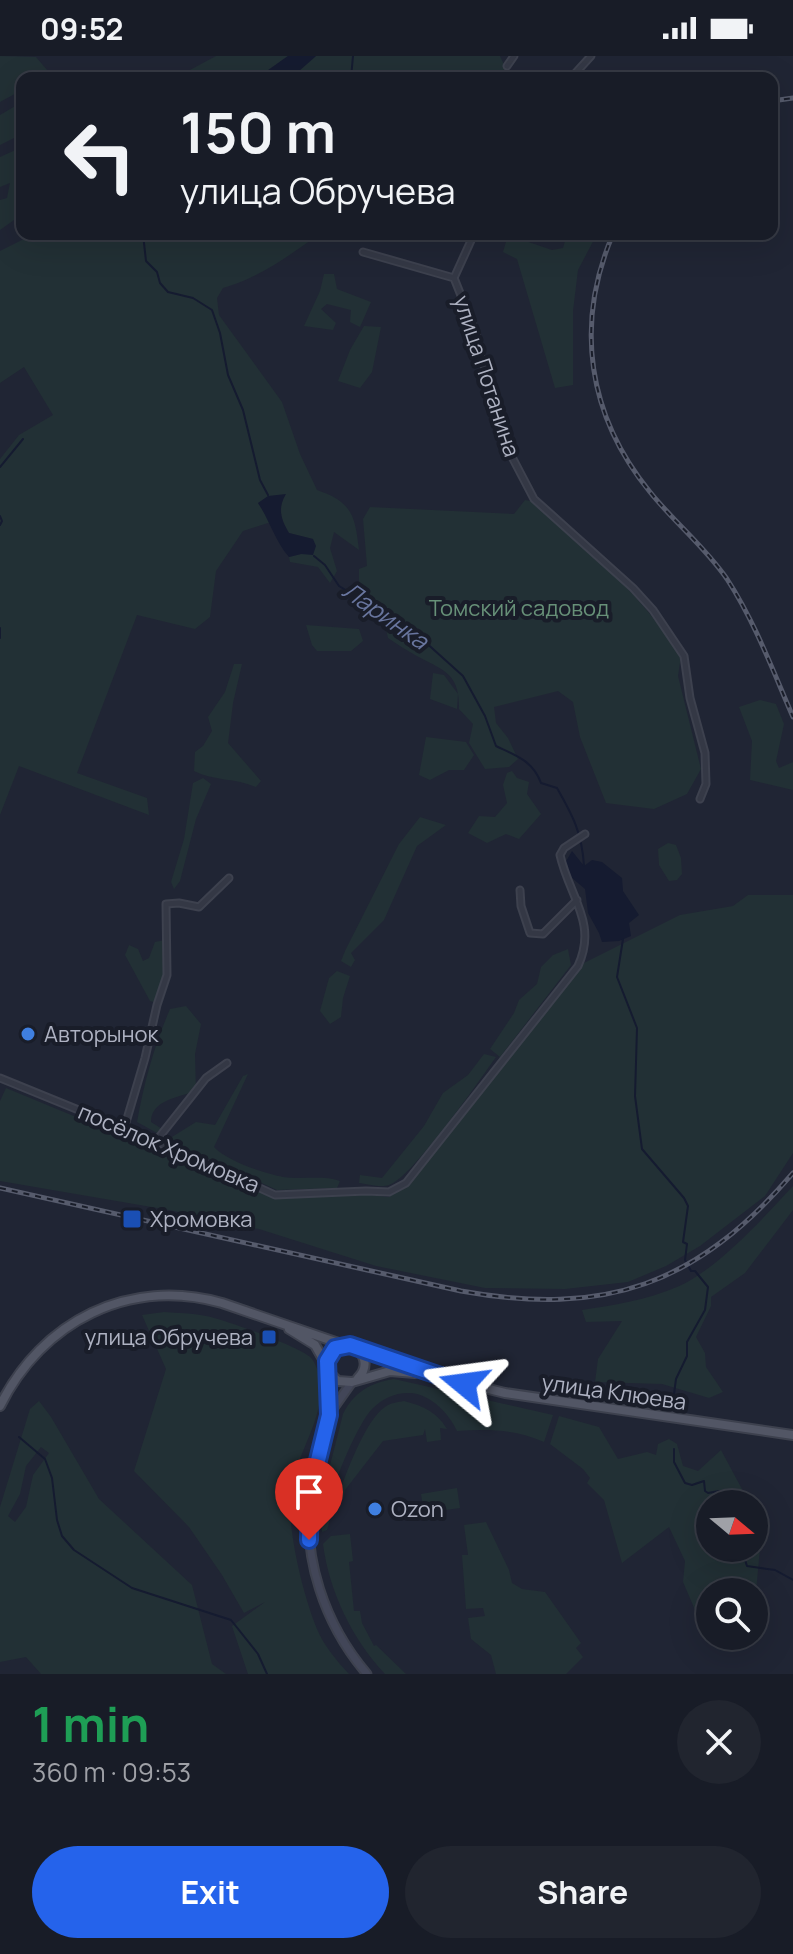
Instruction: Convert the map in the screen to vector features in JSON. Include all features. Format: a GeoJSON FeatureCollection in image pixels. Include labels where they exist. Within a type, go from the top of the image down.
{"type":"FeatureCollection","features":[{"type":"Feature","properties":{"kind":"main road","name":"улица Клюева"},"geometry":{"type":"LineString","coordinates":[[0,1406],[23,1366],[36,1352],[77,1321],[111,1304],[152,1296],[199,1297],[284,1326],[307,1330],[432,1375],[533,1399],[793,1435]]}},
{"type":"Feature","properties":{"kind":"main road","name":"улица Клюева"},"geometry":{"type":"LineString","coordinates":[[284,1326],[315,1345],[328,1370]]}},
{"type":"Feature","properties":{"kind":"main road"},"geometry":{"type":"LineString","coordinates":[[340,1346],[352,1346],[361,1353],[365,1362],[364,1371],[355,1381],[338,1381],[328,1370],[327,1361],[340,1346]]}},
{"type":"Feature","properties":{"kind":"main road","name":"улица Клюева"},"geometry":{"type":"LineString","coordinates":[[355,1381],[390,1371],[432,1375]]}},
{"type":"Feature","properties":{"kind":"street"},"geometry":{"type":"LineString","coordinates":[[507,66],[514,56]]}},
{"type":"Feature","properties":{"kind":"street"},"geometry":{"type":"LineString","coordinates":[[576,72],[591,56]]}},
{"type":"Feature","properties":{"kind":"street","name":"улица Потанина"},"geometry":{"type":"LineString","coordinates":[[471,240],[454,278],[476,333],[512,457],[534,499],[613,568],[653,610],[684,656],[690,698],[705,753],[706,784],[700,799]]}},
{"type":"Feature","properties":{"kind":"street"},"geometry":{"type":"LineString","coordinates":[[363,252],[454,278]]}},
{"type":"Feature","properties":{"kind":"street"},"geometry":{"type":"LineString","coordinates":[[520,890],[521,906],[530,933],[543,934],[577,900],[565,879],[560,855],[564,848],[585,834]]}},
{"type":"Feature","properties":{"kind":"street"},"geometry":{"type":"LineString","coordinates":[[124,1129],[167,975],[166,904],[199,907],[229,878]]}},
{"type":"Feature","properties":{"kind":"street","name":"посёлок Хромовка"},"geometry":{"type":"LineString","coordinates":[[0,1078],[156,1141],[275,1195],[389,1192],[406,1183],[578,966],[586,949],[585,930],[577,900]]}},
{"type":"Feature","properties":{"kind":"street"},"geometry":{"type":"LineString","coordinates":[[156,1141],[206,1078],[227,1063]]}},
{"type":"Feature","properties":{"kind":"street"},"geometry":{"type":"LineString","coordinates":[[328,1370],[329,1415],[310,1493],[311,1558],[322,1599],[339,1636],[367,1674]]}},
{"type":"Feature","properties":{"kind":"street"},"geometry":{"type":"LineString","coordinates":[[329,1415],[355,1381]]}},
{"type":"Feature","properties":{"kind":"green space"},"geometry":{"type":"Polygon","coordinates":[[[0,56],[36,57],[49,72],[16,72],[16,93],[0,102],[0,56]]]}},
{"type":"Feature","properties":{"kind":"green space"},"geometry":{"type":"Polygon","coordinates":[[[216,56],[288,56],[265,72],[186,72],[216,56]]]}},
{"type":"Feature","properties":{"kind":"green space"},"geometry":{"type":"Polygon","coordinates":[[[316,56],[500,56],[506,69],[503,72],[298,72],[316,56]]]}},
{"type":"Feature","properties":{"kind":"green space"},"geometry":{"type":"Polygon","coordinates":[[[16,106],[16,137],[0,145],[0,115],[16,106]]]}},
{"type":"Feature","properties":{"kind":"green space"},"geometry":{"type":"Polygon","coordinates":[[[16,150],[16,220],[0,230],[0,200],[7,198],[10,183],[0,187],[0,157],[16,150]]]}},
{"type":"Feature","properties":{"kind":"green space"},"geometry":{"type":"Polygon","coordinates":[[[22,240],[311,240],[262,272],[223,288],[217,298],[219,315],[282,402],[300,454],[317,490],[338,500],[350,511],[359,550],[334,532],[330,548],[337,571],[330,583],[318,567],[290,562],[289,557],[301,554],[313,539],[289,533],[281,514],[285,495],[258,503],[271,522],[243,531],[216,571],[210,617],[195,629],[137,615],[77,773],[147,798],[149,815],[19,766],[0,815],[0,459],[19,435],[53,415],[24,367],[0,383],[0,251],[22,240]]]}},
{"type":"Feature","properties":{"kind":"green space"},"geometry":{"type":"Polygon","coordinates":[[[507,240],[523,240],[552,250],[563,248],[565,240],[594,240],[578,270],[573,311],[573,385],[555,388],[517,259],[503,252],[507,240]]]}},
{"type":"Feature","properties":{"kind":"green space"},"geometry":{"type":"Polygon","coordinates":[[[324,274],[334,274],[337,289],[371,302],[360,327],[350,322],[351,310],[327,304],[321,309],[336,323],[333,330],[304,326],[324,274]]]}},
{"type":"Feature","properties":{"kind":"green space"},"geometry":{"type":"Polygon","coordinates":[[[364,326],[381,327],[372,372],[360,388],[338,381],[364,326]]]}},
{"type":"Feature","properties":{"kind":"green space","name":"Томский садовод"},"geometry":{"type":"Polygon","coordinates":[[[525,500],[535,502],[614,574],[681,656],[678,676],[701,769],[687,794],[654,809],[606,803],[580,737],[573,702],[558,691],[494,707],[496,723],[508,738],[518,759],[509,767],[485,769],[469,743],[473,724],[459,709],[459,697],[453,680],[441,669],[388,638],[385,625],[359,598],[359,569],[367,566],[363,519],[370,507],[514,514],[525,500]]]}},
{"type":"Feature","properties":{"kind":"green space"},"geometry":{"type":"Polygon","coordinates":[[[306,625],[359,629],[363,641],[351,651],[317,651],[306,625]]]}},
{"type":"Feature","properties":{"kind":"green space"},"geometry":{"type":"Polygon","coordinates":[[[234,664],[242,664],[228,743],[261,781],[256,787],[194,771],[195,752],[203,746],[212,731],[208,717],[225,692],[234,664]]]}},
{"type":"Feature","properties":{"kind":"green space"},"geometry":{"type":"Polygon","coordinates":[[[433,673],[444,675],[458,694],[457,709],[430,699],[433,673]]]}},
{"type":"Feature","properties":{"kind":"green space"},"geometry":{"type":"Polygon","coordinates":[[[760,700],[776,704],[784,724],[776,761],[779,768],[793,762],[793,790],[750,780],[752,741],[739,707],[760,700]]]}},
{"type":"Feature","properties":{"kind":"green space"},"geometry":{"type":"Polygon","coordinates":[[[426,737],[466,742],[474,755],[464,770],[449,770],[430,780],[419,775],[426,737]]]}},
{"type":"Feature","properties":{"kind":"green space"},"geometry":{"type":"Polygon","coordinates":[[[512,771],[517,778],[529,782],[527,794],[541,814],[519,839],[506,834],[487,843],[468,833],[479,816],[495,817],[507,803],[503,785],[507,773],[512,771]]]}},
{"type":"Feature","properties":{"kind":"green space"},"geometry":{"type":"Polygon","coordinates":[[[203,778],[211,784],[196,819],[180,881],[174,889],[171,882],[184,839],[193,783],[203,778]]]}},
{"type":"Feature","properties":{"kind":"green space"},"geometry":{"type":"Polygon","coordinates":[[[420,817],[446,825],[417,846],[384,920],[351,953],[355,960],[351,967],[341,961],[345,951],[399,844],[420,817]]]}},
{"type":"Feature","properties":{"kind":"green space"},"geometry":{"type":"Polygon","coordinates":[[[668,843],[676,845],[681,858],[682,874],[677,880],[669,881],[659,865],[658,849],[668,843]]]}},
{"type":"Feature","properties":{"kind":"green space"},"geometry":{"type":"Polygon","coordinates":[[[748,895],[793,895],[793,1153],[765,1196],[700,1246],[666,1266],[628,1282],[565,1289],[485,1288],[376,1266],[259,1229],[0,1181],[0,1101],[6,1088],[163,1153],[196,1163],[275,1199],[362,1194],[388,1197],[405,1188],[582,964],[680,915],[733,906],[748,895]]]}},
{"type":"Feature","properties":{"kind":"green space"},"geometry":{"type":"Polygon","coordinates":[[[165,940],[163,981],[154,1002],[150,1001],[125,955],[129,945],[138,949],[143,961],[149,958],[155,942],[165,940]]]}},
{"type":"Feature","properties":{"kind":"green space"},"geometry":{"type":"Polygon","coordinates":[[[568,949],[571,965],[500,1057],[490,1049],[519,1000],[537,984],[541,967],[553,955],[568,949]]]}},
{"type":"Feature","properties":{"kind":"green space"},"geometry":{"type":"Polygon","coordinates":[[[337,971],[350,976],[341,1017],[330,1024],[320,1011],[329,978],[337,971]]]}},
{"type":"Feature","properties":{"kind":"green space"},"geometry":{"type":"Polygon","coordinates":[[[186,1006],[201,1024],[195,1054],[196,1091],[167,1100],[156,1109],[151,1122],[162,1129],[157,1133],[137,1122],[143,1093],[170,1009],[186,1006]]]}},
{"type":"Feature","properties":{"kind":"green space"},"geometry":{"type":"Polygon","coordinates":[[[484,1054],[496,1057],[413,1165],[389,1185],[359,1183],[360,1175],[382,1178],[424,1126],[443,1093],[468,1075],[484,1054]]]}},
{"type":"Feature","properties":{"kind":"green space"},"geometry":{"type":"Polygon","coordinates":[[[248,1074],[214,1147],[227,1157],[256,1170],[283,1177],[333,1179],[340,1181],[337,1188],[277,1190],[167,1140],[196,1122],[215,1125],[243,1076],[248,1074]]]}},
{"type":"Feature","properties":{"kind":"green space"},"geometry":{"type":"Polygon","coordinates":[[[793,1186],[793,1210],[745,1273],[711,1297],[711,1306],[696,1337],[705,1353],[706,1367],[723,1392],[709,1398],[662,1384],[595,1382],[598,1359],[622,1321],[586,1322],[582,1310],[642,1299],[692,1279],[739,1242],[793,1186]]]}},
{"type":"Feature","properties":{"kind":"green space"},"geometry":{"type":"Polygon","coordinates":[[[164,1312],[201,1315],[229,1322],[294,1348],[315,1363],[320,1379],[320,1400],[292,1486],[292,1530],[302,1583],[317,1629],[335,1659],[349,1674],[248,1674],[232,1626],[265,1602],[244,1613],[189,1527],[134,1471],[166,1369],[142,1315],[164,1312]]]}},
{"type":"Feature","properties":{"kind":"green space"},"geometry":{"type":"Polygon","coordinates":[[[394,1379],[553,1415],[544,1442],[501,1431],[457,1431],[439,1406],[419,1395],[400,1394],[385,1399],[372,1409],[354,1438],[333,1490],[327,1530],[322,1532],[320,1505],[343,1414],[352,1400],[364,1390],[394,1379]]]}},
{"type":"Feature","properties":{"kind":"green space"},"geometry":{"type":"Polygon","coordinates":[[[39,1401],[99,1499],[192,1585],[212,1664],[226,1674],[41,1674],[26,1657],[0,1662],[0,1507],[30,1409],[39,1401]],[[41,1447],[26,1466],[20,1494],[8,1516],[15,1522],[26,1507],[33,1475],[49,1453],[41,1447]]]}},
{"type":"Feature","properties":{"kind":"green space"},"geometry":{"type":"Polygon","coordinates":[[[404,1401],[439,1418],[447,1429],[440,1428],[441,1440],[427,1442],[425,1429],[423,1435],[383,1441],[345,1490],[343,1499],[338,1497],[357,1448],[371,1423],[387,1406],[404,1401]]]}},
{"type":"Feature","properties":{"kind":"green space"},"geometry":{"type":"Polygon","coordinates":[[[559,1416],[599,1427],[618,1459],[647,1452],[656,1455],[658,1444],[669,1439],[677,1444],[683,1466],[698,1471],[721,1450],[742,1490],[696,1490],[696,1562],[759,1562],[757,1578],[696,1578],[696,1612],[683,1582],[685,1561],[669,1527],[622,1563],[604,1500],[587,1483],[590,1478],[583,1469],[550,1444],[559,1416]]]}},
{"type":"Feature","properties":{"kind":"green space"},"geometry":{"type":"Polygon","coordinates":[[[457,1488],[460,1508],[424,1513],[421,1494],[457,1488]]]}},
{"type":"Feature","properties":{"kind":"green space"},"geometry":{"type":"Polygon","coordinates":[[[486,1522],[512,1583],[522,1589],[545,1592],[581,1643],[576,1648],[583,1657],[566,1674],[496,1674],[491,1655],[471,1639],[468,1618],[485,1616],[483,1608],[466,1609],[462,1555],[468,1555],[464,1525],[486,1522]]]}},
{"type":"Feature","properties":{"kind":"green space"},"geometry":{"type":"Polygon","coordinates":[[[350,1534],[353,1561],[349,1562],[354,1611],[360,1611],[362,1623],[374,1646],[406,1674],[385,1674],[352,1630],[337,1597],[323,1544],[331,1536],[350,1534]]]}},
{"type":"Feature","properties":{"kind":"water"},"geometry":{"type":"Polygon","coordinates":[[[288,56],[316,56],[298,72],[265,72],[288,56]]]}},
{"type":"Feature","properties":{"kind":"water"},"geometry":{"type":"Polygon","coordinates":[[[286,494],[281,509],[284,523],[289,533],[313,539],[316,546],[313,555],[289,557],[258,503],[268,496],[286,494]]]}},
{"type":"Feature","properties":{"kind":"water"},"geometry":{"type":"Polygon","coordinates":[[[572,851],[584,866],[592,860],[602,862],[622,878],[623,891],[639,915],[629,923],[631,936],[619,941],[602,942],[588,913],[585,889],[565,872],[565,863],[572,851]]]}},
{"type":"Feature","properties":{"kind":"waterway"},"geometry":{"type":"LineString","coordinates":[[352,72],[353,56]]}},
{"type":"Feature","properties":{"kind":"waterway","name":"Ларинка"},"geometry":{"type":"LineString","coordinates":[[144,240],[146,261],[157,272],[160,283],[168,292],[193,298],[212,310],[228,375],[243,410],[260,480],[268,495]]}},
{"type":"Feature","properties":{"kind":"waterway"},"geometry":{"type":"LineString","coordinates":[[0,467],[23,439]]}},
{"type":"Feature","properties":{"kind":"waterway"},"geometry":{"type":"LineString","coordinates":[[0,516],[0,525]]}},
{"type":"Feature","properties":{"kind":"waterway","name":"Ларинка"},"geometry":{"type":"LineString","coordinates":[[314,556],[325,565],[339,586],[413,631],[463,676],[485,716],[496,746],[529,764],[541,783],[557,788],[576,825],[584,866]]}},
{"type":"Feature","properties":{"kind":"waterway"},"geometry":{"type":"LineString","coordinates":[[0,628],[0,638]]}},
{"type":"Feature","properties":{"kind":"waterway","name":"Ларинка"},"geometry":{"type":"LineString","coordinates":[[623,939],[617,977],[637,1028],[635,1096],[642,1149],[688,1206],[683,1242],[687,1244],[685,1260],[691,1271],[695,1271],[708,1287],[705,1310],[687,1342],[687,1356],[676,1379],[674,1394]]}},
{"type":"Feature","properties":{"kind":"waterway","name":"Хромовка"},"geometry":{"type":"LineString","coordinates":[[19,1437],[45,1459],[52,1478],[62,1536],[74,1550],[132,1588],[231,1620],[258,1654],[267,1674]]}},
{"type":"Feature","properties":{"kind":"waterway","name":"Ларинка"},"geometry":{"type":"LineString","coordinates":[[674,1449],[674,1462],[685,1483],[692,1485],[704,1481],[705,1490]]}},
{"type":"Feature","properties":{"kind":"waterway","name":"Ларинка"},"geometry":{"type":"LineString","coordinates":[[746,1562],[747,1566],[775,1570],[793,1580]]}},
{"type":"Feature","properties":{"kind":"railway"},"geometry":{"type":"LineString","coordinates":[[778,100],[793,98]]}},
{"type":"Feature","properties":{"kind":"railway"},"geometry":{"type":"LineString","coordinates":[[611,240],[601,268],[591,336],[601,401],[629,463],[659,503],[718,567],[737,595],[793,717]]}},
{"type":"Feature","properties":{"kind":"railway"},"geometry":{"type":"LineString","coordinates":[[0,1188],[461,1291],[513,1298],[560,1299],[604,1295],[645,1284],[684,1266],[721,1242],[757,1211],[793,1173]]}},
{"type":"Feature","properties":{"kind":"place","name":"Авторынок"},"geometry":{"type":"Point","coordinates":[28,1034]}},
{"type":"Feature","properties":{"kind":"place","name":"Хромовка"},"geometry":{"type":"Point","coordinates":[132,1219]}},
{"type":"Feature","properties":{"kind":"place","name":"улица Обручева"},"geometry":{"type":"Point","coordinates":[269,1337]}},
{"type":"Feature","properties":{"kind":"place","name":"Ozon"},"geometry":{"type":"Point","coordinates":[375,1509]}},
{"type":"Feature","properties":{"kind":"route"},"geometry":{"type":"LineString","coordinates":[[309,1540],[310,1493],[329,1415],[327,1361],[335,1348],[350,1345],[464,1384]]}}]}
